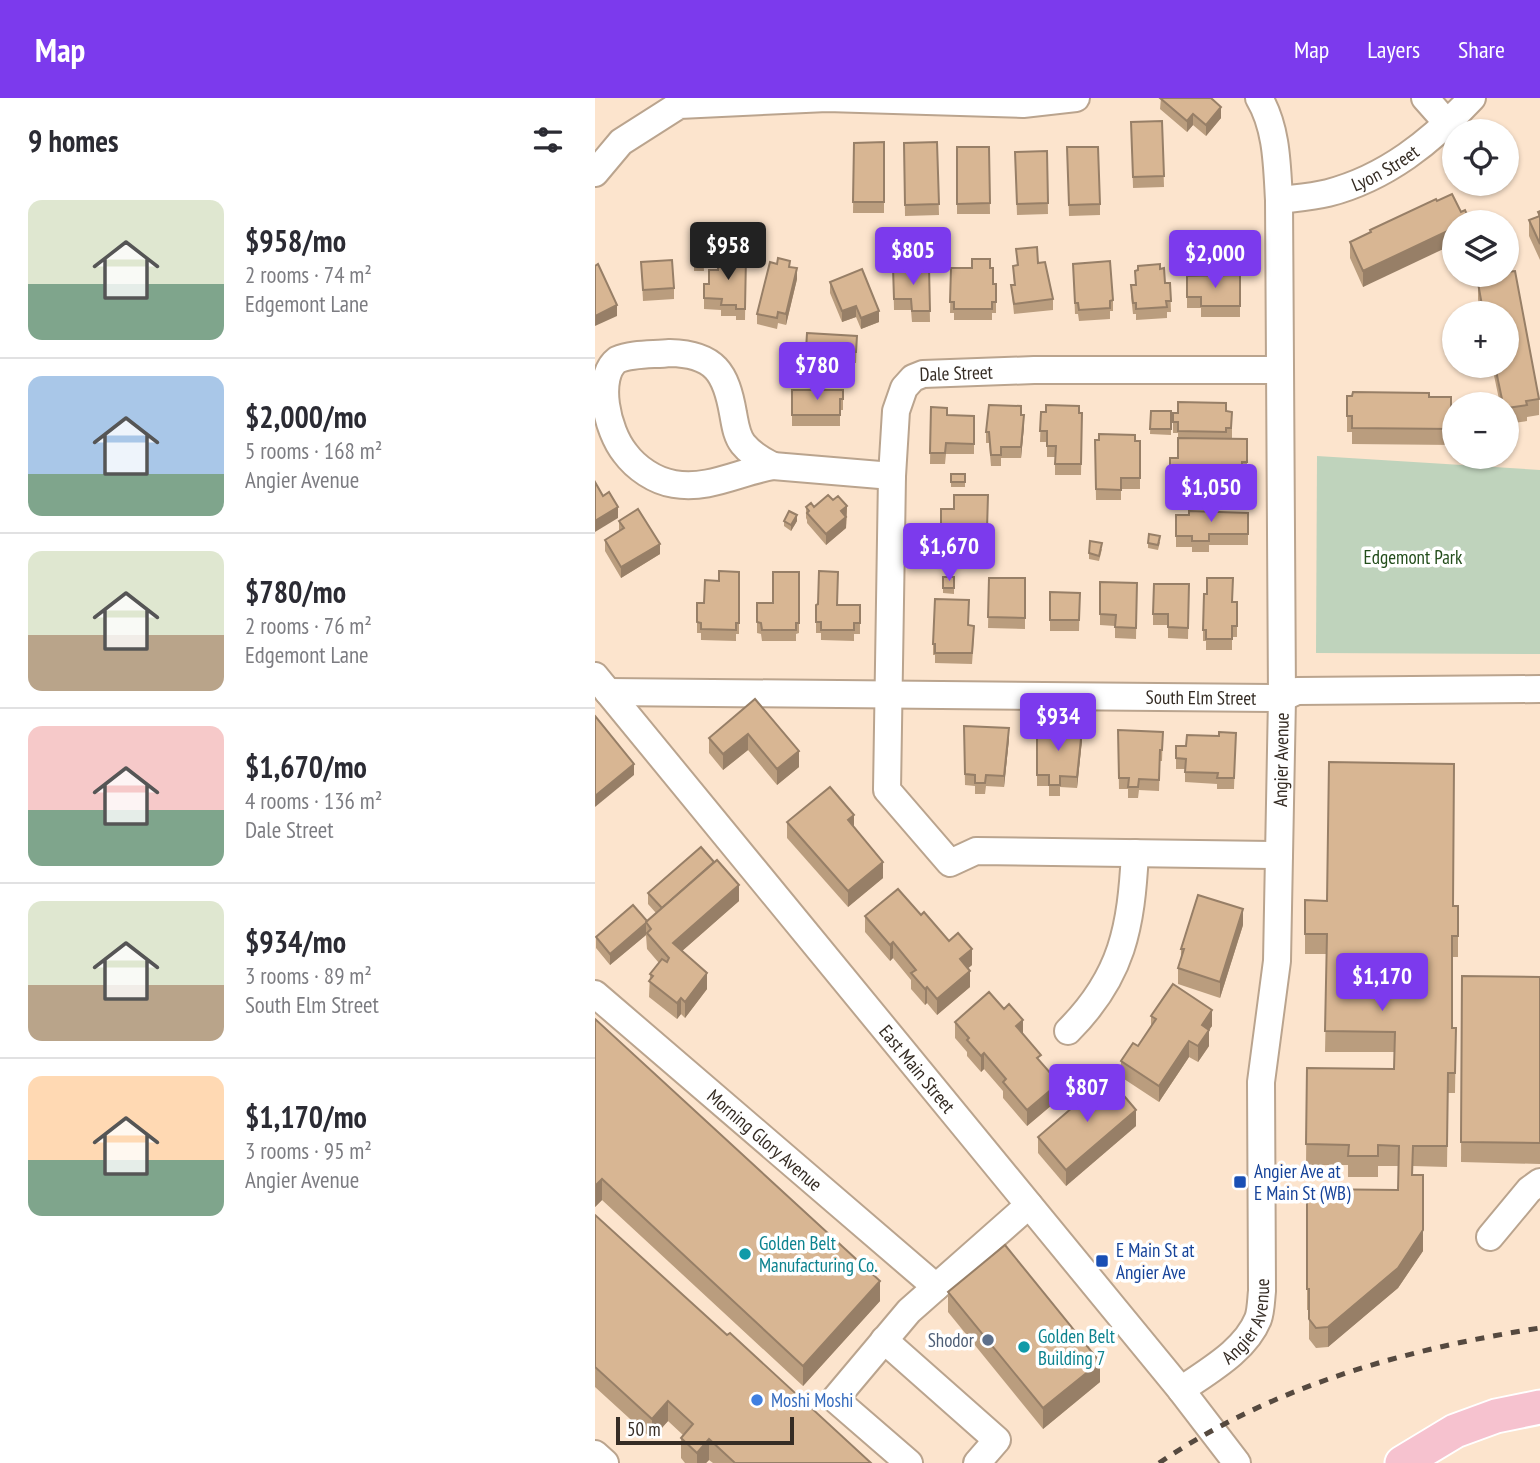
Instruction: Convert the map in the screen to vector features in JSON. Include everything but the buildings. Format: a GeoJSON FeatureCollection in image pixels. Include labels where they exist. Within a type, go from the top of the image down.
{"type":"FeatureCollection","features":[{"type":"Feature","properties":{"kind":"main road"},"geometry":{"type":"LineString","coordinates":[[1402,1463],[1455,1431],[1496,1416],[1540,1407]]}},
{"type":"Feature","properties":{"kind":"street"},"geometry":{"type":"LineString","coordinates":[[595,173],[621,142],[688,101],[827,98],[1023,104],[1076,98]]}},
{"type":"Feature","properties":{"kind":"street","name":"Angier Avenue"},"geometry":{"type":"LineString","coordinates":[[1181,1390],[1240,1345],[1258,1318],[1262,1291],[1261,1082],[1277,961],[1282,698],[1279,200],[1277,160],[1272,132],[1259,98]]}},
{"type":"Feature","properties":{"kind":"street"},"geometry":{"type":"LineString","coordinates":[[1425,98],[1444,119]]}},
{"type":"Feature","properties":{"kind":"street","name":"Lyon Street"},"geometry":{"type":"LineString","coordinates":[[1453,119],[1472,98]]}},
{"type":"Feature","properties":{"kind":"street","name":"Lyon Street"},"geometry":{"type":"LineString","coordinates":[[1279,200],[1325,194],[1353,185],[1408,157],[1442,129]]}},
{"type":"Feature","properties":{"kind":"street"},"geometry":{"type":"LineString","coordinates":[[773,466],[757,458],[741,442],[728,387],[716,369],[706,361],[687,354],[630,357],[616,360],[600,377],[597,387],[599,402],[625,454],[643,471],[671,484],[711,484],[773,466],[892,476]]}},
{"type":"Feature","properties":{"kind":"street","name":"Dale Street"},"geometry":{"type":"LineString","coordinates":[[1135,853],[976,851],[950,863],[887,790],[892,476],[896,411],[904,388],[913,377],[923,374],[1034,370],[1279,370]]}},
{"type":"Feature","properties":{"kind":"street","name":"South Elm Street"},"geometry":{"type":"LineString","coordinates":[[601,684],[888,695],[1282,698],[1297,691],[1540,689]]}},
{"type":"Feature","properties":{"kind":"street","name":"East Main Street"},"geometry":{"type":"LineString","coordinates":[[601,684],[1181,1390],[1237,1463]]}},
{"type":"Feature","properties":{"kind":"street"},"geometry":{"type":"LineString","coordinates":[[1068,1031],[1089,1010],[1111,974],[1127,932],[1133,895],[1135,853],[1279,855]]}},
{"type":"Feature","properties":{"kind":"street","name":"Morning Glory Avenue"},"geometry":{"type":"LineString","coordinates":[[595,993],[936,1287]]}},
{"type":"Feature","properties":{"kind":"street"},"geometry":{"type":"LineString","coordinates":[[1490,1237],[1529,1190],[1540,1182]]}},
{"type":"Feature","properties":{"kind":"street"},"geometry":{"type":"LineString","coordinates":[[909,1463],[835,1399],[909,1311],[1029,1205]]}},
{"type":"Feature","properties":{"kind":"street"},"geometry":{"type":"LineString","coordinates":[[884,1340],[997,1440],[977,1463]]}},
{"type":"Feature","properties":{"kind":"street"},"geometry":{"type":"LineString","coordinates":[[595,1454],[605,1463]]}},
{"type":"Feature","properties":{"kind":"green space","name":"Edgemont Park"},"geometry":{"type":"Polygon","coordinates":[[[1317,456],[1442,464],[1442,469],[1540,470],[1540,654],[1316,653],[1317,456]]]}},
{"type":"Feature","properties":{"kind":"railway"},"geometry":{"type":"LineString","coordinates":[[1159,1463],[1248,1412],[1342,1374],[1440,1347],[1540,1328]]}},
{"type":"Feature","properties":{"kind":"place","name":"Angier Ave at E Main St (WB)"},"geometry":{"type":"Point","coordinates":[1240,1182]}},
{"type":"Feature","properties":{"kind":"place","name":"Golden Belt Manufacturing Co."},"geometry":{"type":"Point","coordinates":[745,1254]}},
{"type":"Feature","properties":{"kind":"place","name":"E Main St at Angier Ave"},"geometry":{"type":"Point","coordinates":[1102,1261]}},
{"type":"Feature","properties":{"kind":"place","name":"Shodor"},"geometry":{"type":"Point","coordinates":[988,1340]}},
{"type":"Feature","properties":{"kind":"place","name":"Golden Belt Building 7"},"geometry":{"type":"Point","coordinates":[1024,1347]}},
{"type":"Feature","properties":{"kind":"place","name":"Moshi Moshi"},"geometry":{"type":"Point","coordinates":[757,1400]}}]}
